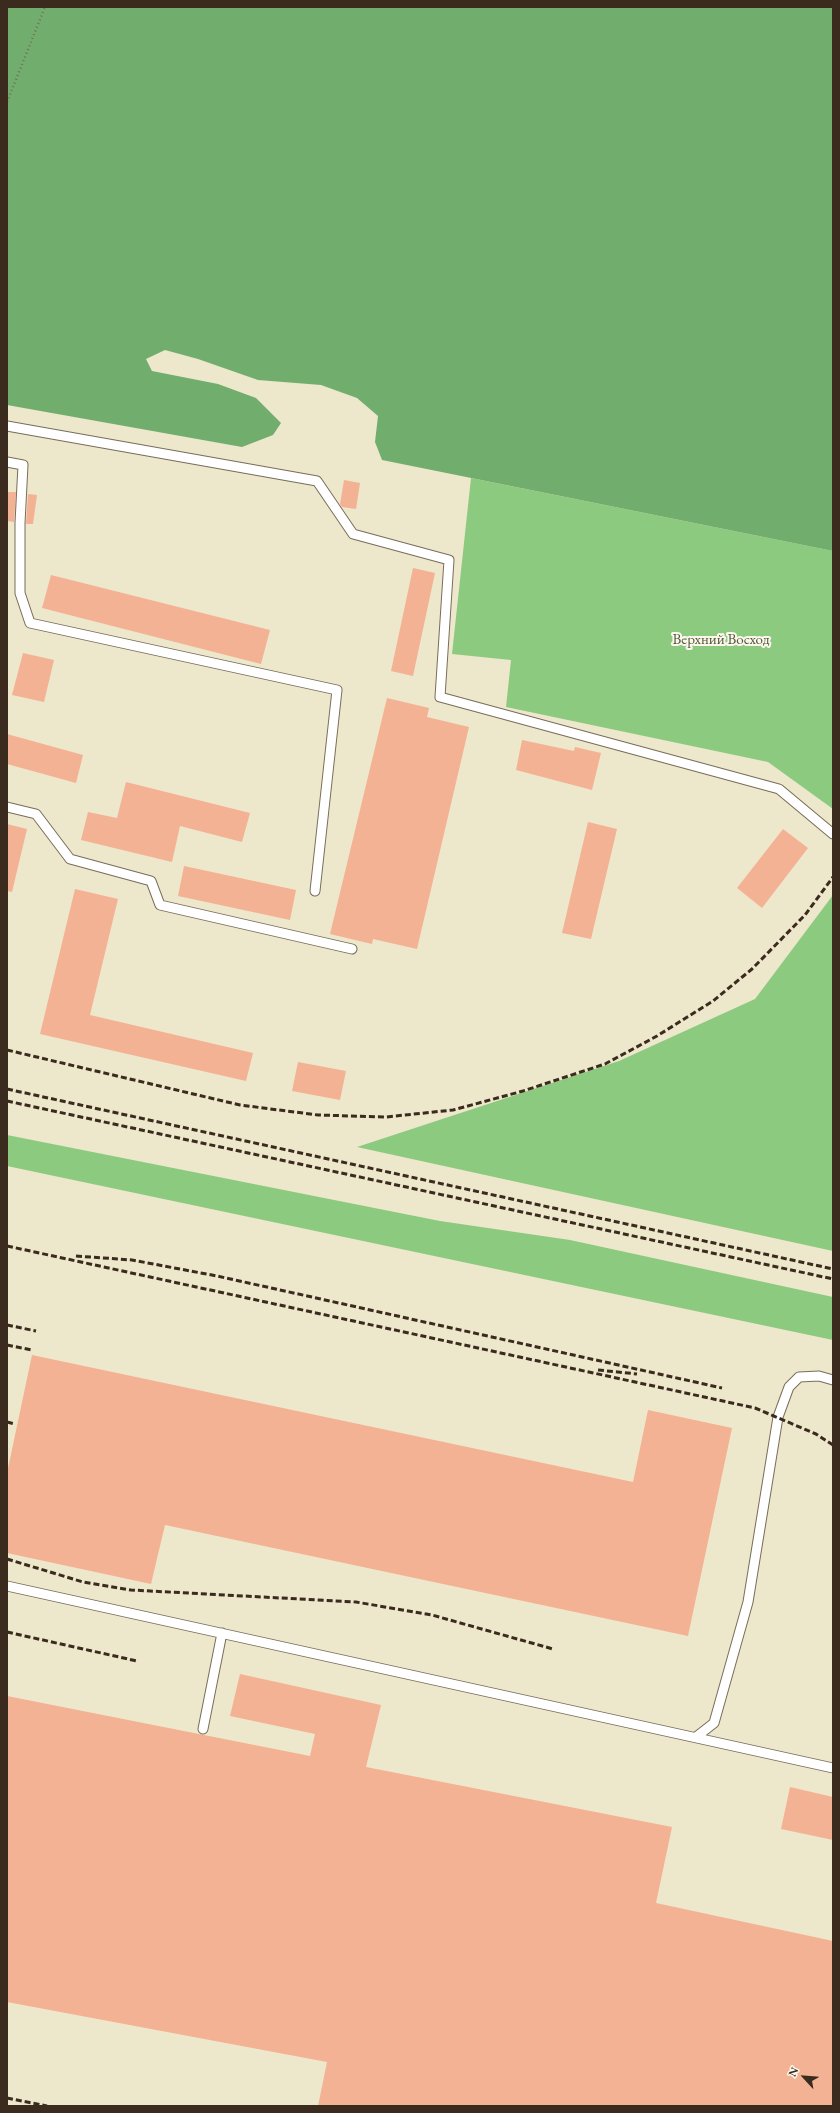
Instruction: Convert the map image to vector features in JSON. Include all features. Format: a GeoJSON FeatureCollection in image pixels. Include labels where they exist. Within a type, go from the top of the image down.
{"type":"FeatureCollection","features":[{"type":"Feature","properties":{"kind":"lane"},"geometry":{"type":"LineString","coordinates":[[7,426],[317,481],[353,534],[449,560],[440,697],[779,789],[833,834]]}},
{"type":"Feature","properties":{"kind":"lane"},"geometry":{"type":"LineString","coordinates":[[7,462],[23,465],[20,523],[20,593],[30,623],[337,690],[315,891]]}},
{"type":"Feature","properties":{"kind":"lane"},"geometry":{"type":"LineString","coordinates":[[7,807],[36,814],[70,859],[151,881],[160,904],[352,949]]}},
{"type":"Feature","properties":{"kind":"lane"},"geometry":{"type":"LineString","coordinates":[[696,1738],[714,1723],[748,1602],[778,1417],[789,1387],[799,1377],[818,1376],[833,1380]]}},
{"type":"Feature","properties":{"kind":"lane"},"geometry":{"type":"LineString","coordinates":[[7,1586],[833,1768]]}},
{"type":"Feature","properties":{"kind":"lane"},"geometry":{"type":"LineString","coordinates":[[203,1729],[222,1633]]}},
{"type":"Feature","properties":{"kind":"path"},"geometry":{"type":"LineString","coordinates":[[7,102],[45,7]]}},
{"type":"Feature","properties":{"kind":"green space"},"geometry":{"type":"Polygon","coordinates":[[[7,7],[833,7],[833,551],[382,460],[375,442],[378,416],[357,398],[321,385],[258,380],[198,359],[165,350],[146,359],[152,371],[218,384],[256,398],[281,423],[273,435],[242,447],[7,405],[7,7]]]}},
{"type":"Feature","properties":{"kind":"green space","name":"Верхний Восход"},"geometry":{"type":"Polygon","coordinates":[[[471,478],[833,551],[833,809],[768,762],[506,707],[511,660],[452,654],[471,478]]]}},
{"type":"Feature","properties":{"kind":"green space"},"geometry":{"type":"Polygon","coordinates":[[[833,895],[833,1251],[357,1147],[619,1061],[755,999],[833,895]]]}},
{"type":"Feature","properties":{"kind":"green space"},"geometry":{"type":"Polygon","coordinates":[[[7,1135],[440,1221],[570,1240],[833,1297],[833,1340],[7,1166],[7,1135]]]}},
{"type":"Feature","properties":{"kind":"building"},"geometry":{"type":"Polygon","coordinates":[[[344,480],[360,483],[356,509],[342,507],[340,504],[344,480]]]}},
{"type":"Feature","properties":{"kind":"building"},"geometry":{"type":"Polygon","coordinates":[[[8,492],[16,492],[14,522],[7,521],[8,492]]]}},
{"type":"Feature","properties":{"kind":"building"},"geometry":{"type":"Polygon","coordinates":[[[28,494],[37,495],[33,524],[26,524],[28,494]]]}},
{"type":"Feature","properties":{"kind":"building"},"geometry":{"type":"Polygon","coordinates":[[[413,568],[435,573],[413,676],[391,671],[413,568]]]}},
{"type":"Feature","properties":{"kind":"building"},"geometry":{"type":"Polygon","coordinates":[[[51,575],[270,630],[261,664],[42,608],[51,575]]]}},
{"type":"Feature","properties":{"kind":"building"},"geometry":{"type":"Polygon","coordinates":[[[23,653],[54,660],[44,702],[12,695],[23,653]]]}},
{"type":"Feature","properties":{"kind":"building"},"geometry":{"type":"Polygon","coordinates":[[[387,698],[429,708],[427,717],[469,727],[417,949],[373,939],[372,944],[330,934],[387,698]]]}},
{"type":"Feature","properties":{"kind":"building"},"geometry":{"type":"Polygon","coordinates":[[[7,734],[83,755],[76,783],[7,764],[7,734]]]}},
{"type":"Feature","properties":{"kind":"building"},"geometry":{"type":"Polygon","coordinates":[[[522,740],[574,751],[575,747],[601,753],[592,790],[516,770],[522,740]]]}},
{"type":"Feature","properties":{"kind":"building"},"geometry":{"type":"Polygon","coordinates":[[[126,782],[250,813],[242,842],[180,826],[172,862],[81,840],[88,812],[117,818],[126,782]]]}},
{"type":"Feature","properties":{"kind":"building"},"geometry":{"type":"Polygon","coordinates":[[[588,822],[617,829],[591,939],[562,933],[588,822]]]}},
{"type":"Feature","properties":{"kind":"building"},"geometry":{"type":"Polygon","coordinates":[[[7,824],[27,829],[12,892],[7,891],[7,824]]]}},
{"type":"Feature","properties":{"kind":"building"},"geometry":{"type":"Polygon","coordinates":[[[783,829],[808,848],[762,908],[737,888],[783,829]]]}},
{"type":"Feature","properties":{"kind":"building"},"geometry":{"type":"Polygon","coordinates":[[[184,866],[296,890],[290,920],[178,896],[184,866]]]}},
{"type":"Feature","properties":{"kind":"building"},"geometry":{"type":"Polygon","coordinates":[[[75,889],[118,899],[90,1015],[253,1053],[246,1081],[40,1034],[75,889]]]}},
{"type":"Feature","properties":{"kind":"building"},"geometry":{"type":"Polygon","coordinates":[[[298,1062],[346,1071],[340,1100],[292,1091],[298,1062]]]}},
{"type":"Feature","properties":{"kind":"building"},"geometry":{"type":"Polygon","coordinates":[[[32,1355],[633,1482],[648,1410],[732,1428],[688,1636],[165,1525],[151,1584],[7,1553],[7,1473],[32,1355]]]}},
{"type":"Feature","properties":{"kind":"building"},"geometry":{"type":"Polygon","coordinates":[[[240,1674],[381,1705],[366,1767],[672,1827],[656,1903],[833,1941],[833,2106],[318,2106],[327,2062],[7,2002],[7,1696],[310,1756],[315,1734],[230,1716],[240,1674]]]}},
{"type":"Feature","properties":{"kind":"building"},"geometry":{"type":"Polygon","coordinates":[[[790,1787],[833,1797],[833,1840],[781,1829],[790,1787]]]}},
{"type":"Feature","properties":{"kind":"railway"},"geometry":{"type":"LineString","coordinates":[[7,1050],[240,1105],[318,1115],[386,1117],[453,1110],[523,1091],[605,1064],[657,1036],[713,1001],[752,969],[805,915],[833,877]]}},
{"type":"Feature","properties":{"kind":"railway"},"geometry":{"type":"LineString","coordinates":[[7,1089],[833,1269]]}},
{"type":"Feature","properties":{"kind":"railway"},"geometry":{"type":"LineString","coordinates":[[7,1101],[833,1279]]}},
{"type":"Feature","properties":{"kind":"railway"},"geometry":{"type":"LineString","coordinates":[[7,1246],[755,1408],[816,1434],[833,1445]]}},
{"type":"Feature","properties":{"kind":"railway"},"geometry":{"type":"LineString","coordinates":[[76,1256],[132,1260],[217,1276],[722,1388]]}},
{"type":"Feature","properties":{"kind":"railway"},"geometry":{"type":"LineString","coordinates":[[7,1325],[36,1331]]}},
{"type":"Feature","properties":{"kind":"railway"},"geometry":{"type":"LineString","coordinates":[[7,1345],[32,1350]]}},
{"type":"Feature","properties":{"kind":"railway"},"geometry":{"type":"LineString","coordinates":[[598,1370],[637,1374]]}},
{"type":"Feature","properties":{"kind":"railway"},"geometry":{"type":"LineString","coordinates":[[7,1422],[15,1424]]}},
{"type":"Feature","properties":{"kind":"railway"},"geometry":{"type":"LineString","coordinates":[[7,1559],[83,1582],[131,1590],[356,1602],[432,1615],[553,1649]]}},
{"type":"Feature","properties":{"kind":"railway"},"geometry":{"type":"LineString","coordinates":[[7,1632],[137,1661]]}},
{"type":"Feature","properties":{"kind":"railway"},"geometry":{"type":"LineString","coordinates":[[7,2098],[47,2106]]}}]}
